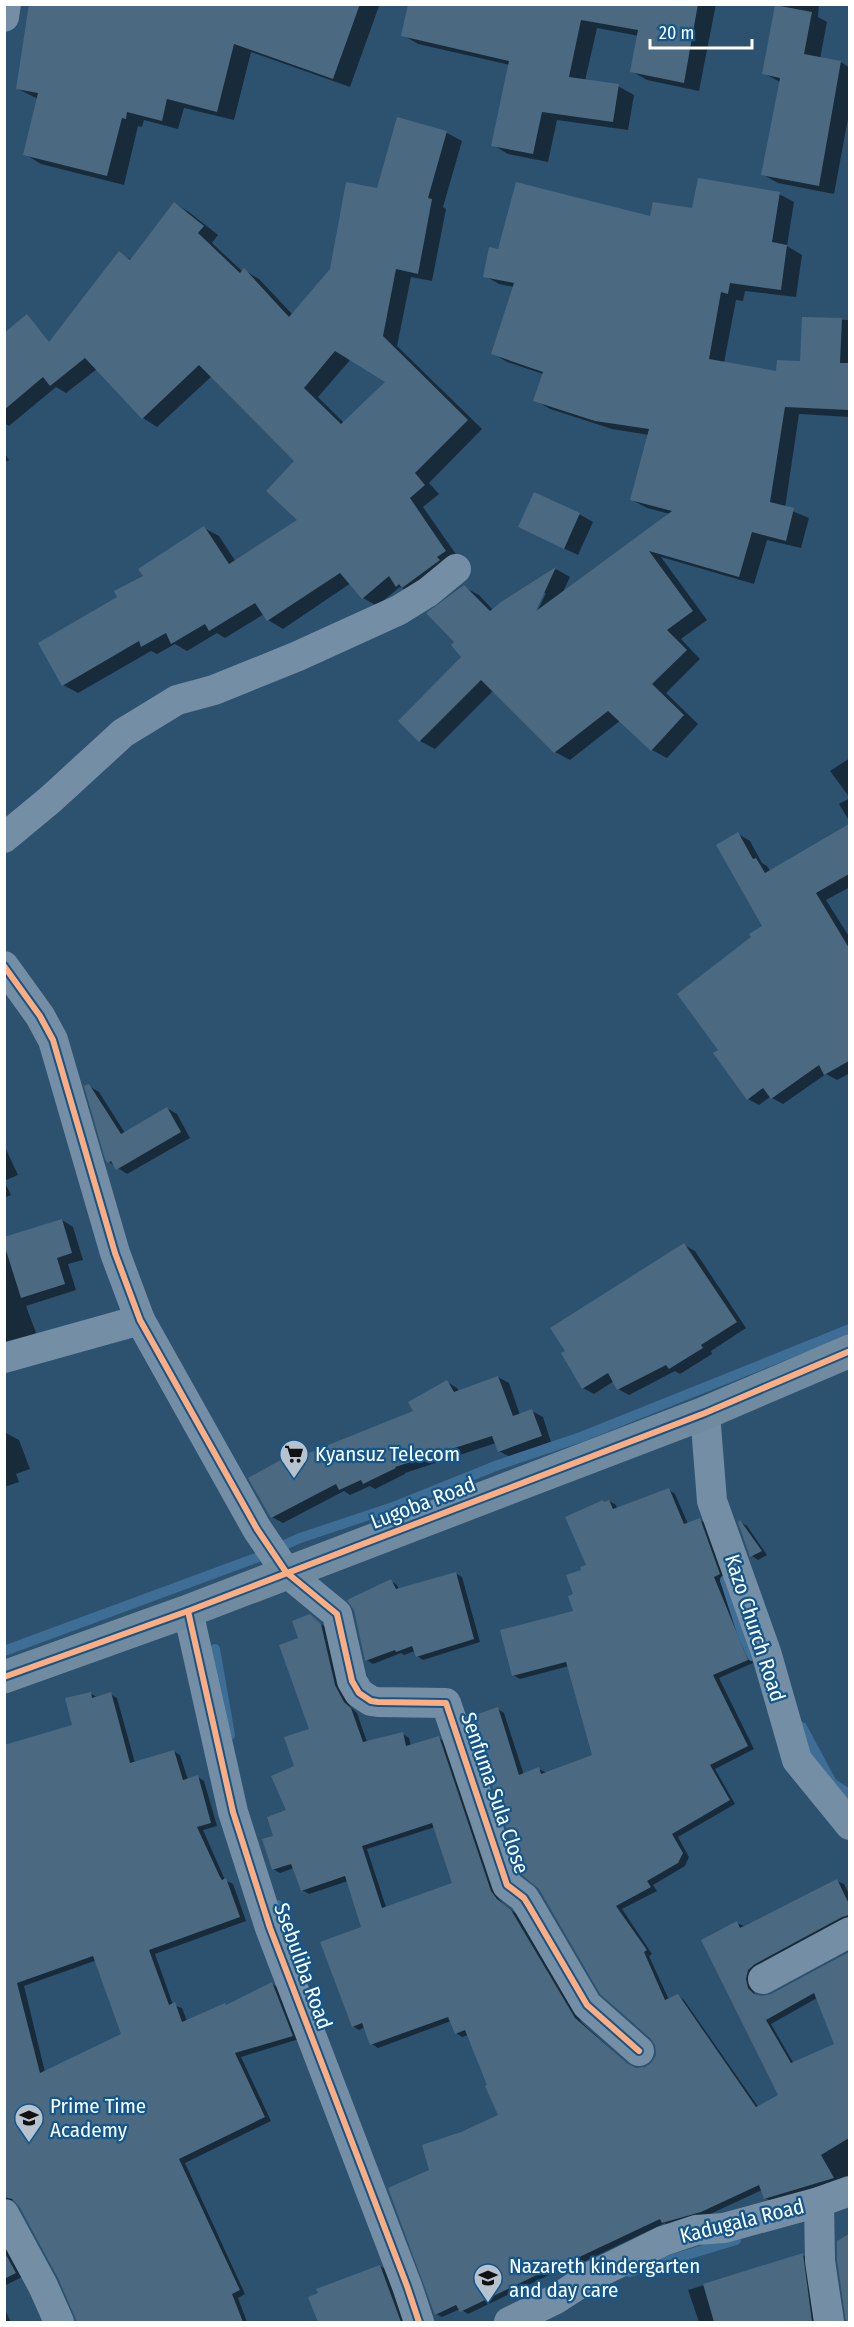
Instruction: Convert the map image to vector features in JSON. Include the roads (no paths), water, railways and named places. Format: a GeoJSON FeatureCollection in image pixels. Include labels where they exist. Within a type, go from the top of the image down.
{"type":"FeatureCollection","features":[{"type":"Feature","properties":{"kind":"street"},"geometry":{"type":"LineString","coordinates":[[4,17],[6,4]]}},
{"type":"Feature","properties":{"kind":"street"},"geometry":{"type":"LineString","coordinates":[[4,838],[123,733],[177,700],[214,690],[298,656],[399,610],[428,592],[456,569]]}},
{"type":"Feature","properties":{"kind":"street"},"geometry":{"type":"LineString","coordinates":[[4,966],[40,1016],[53,1040],[115,1253],[140,1320],[257,1529],[285,1572]]}},
{"type":"Feature","properties":{"kind":"street"},"geometry":{"type":"LineString","coordinates":[[4,1358],[140,1320]]}},
{"type":"Feature","properties":{"kind":"street","name":"Lugoba Road"},"geometry":{"type":"LineString","coordinates":[[4,1677],[188,1611],[705,1413],[849,1351]]}},
{"type":"Feature","properties":{"kind":"street","name":"Kazo Church Road"},"geometry":{"type":"LineString","coordinates":[[705,1413],[711,1501],[765,1652],[797,1760],[849,1825]]}},
{"type":"Feature","properties":{"kind":"street","name":"Senfuma Sula Close"},"geometry":{"type":"LineString","coordinates":[[285,1572],[337,1614],[352,1681],[359,1693],[371,1701],[378,1702],[446,1703],[507,1885],[524,1898],[586,2005],[639,2051]]}},
{"type":"Feature","properties":{"kind":"street","name":"Ssebuliba Road"},"geometry":{"type":"LineString","coordinates":[[188,1611],[233,1812],[270,1929],[407,2286],[418,2322]]}},
{"type":"Feature","properties":{"kind":"street"},"geometry":{"type":"LineString","coordinates":[[763,1979],[849,1932]]}},
{"type":"Feature","properties":{"kind":"street","name":"Kadugala Road"},"geometry":{"type":"LineString","coordinates":[[509,2322],[556,2299],[590,2277],[663,2241],[696,2230],[724,2228],[819,2202],[849,2191]]}},
{"type":"Feature","properties":{"kind":"street"},"geometry":{"type":"LineString","coordinates":[[819,2202],[820,2261],[829,2322]]}},
{"type":"Feature","properties":{"kind":"street"},"geometry":{"type":"LineString","coordinates":[[4,2214],[43,2286],[59,2322]]}},
{"type":"Feature","properties":{"kind":"waterway"},"geometry":{"type":"LineString","coordinates":[[4,1651],[256,1558],[300,1538],[396,1506],[498,1465],[581,1437],[850,1329]]}},
{"type":"Feature","properties":{"kind":"waterway"},"geometry":{"type":"LineString","coordinates":[[725,1580],[752,1656]]}},
{"type":"Feature","properties":{"kind":"waterway"},"geometry":{"type":"LineString","coordinates":[[215,1649],[230,1735]]}},
{"type":"Feature","properties":{"kind":"waterway"},"geometry":{"type":"LineString","coordinates":[[802,1727],[832,1783],[850,1795]]}},
{"type":"Feature","properties":{"kind":"waterway"},"geometry":{"type":"LineString","coordinates":[[278,1905],[294,1950]]}},
{"type":"Feature","properties":{"kind":"waterway"},"geometry":{"type":"LineString","coordinates":[[630,2272],[736,2240]]}},
{"type":"Feature","properties":{"kind":"place","name":"Kyansuz Telecom"},"geometry":{"type":"Point","coordinates":[294,1480]}},
{"type":"Feature","properties":{"kind":"place","name":"Prime Time Academy"},"geometry":{"type":"Point","coordinates":[29,2144]}},
{"type":"Feature","properties":{"kind":"place","name":"Nazareth kindergarten and day care"},"geometry":{"type":"Point","coordinates":[488,2304]}}]}
